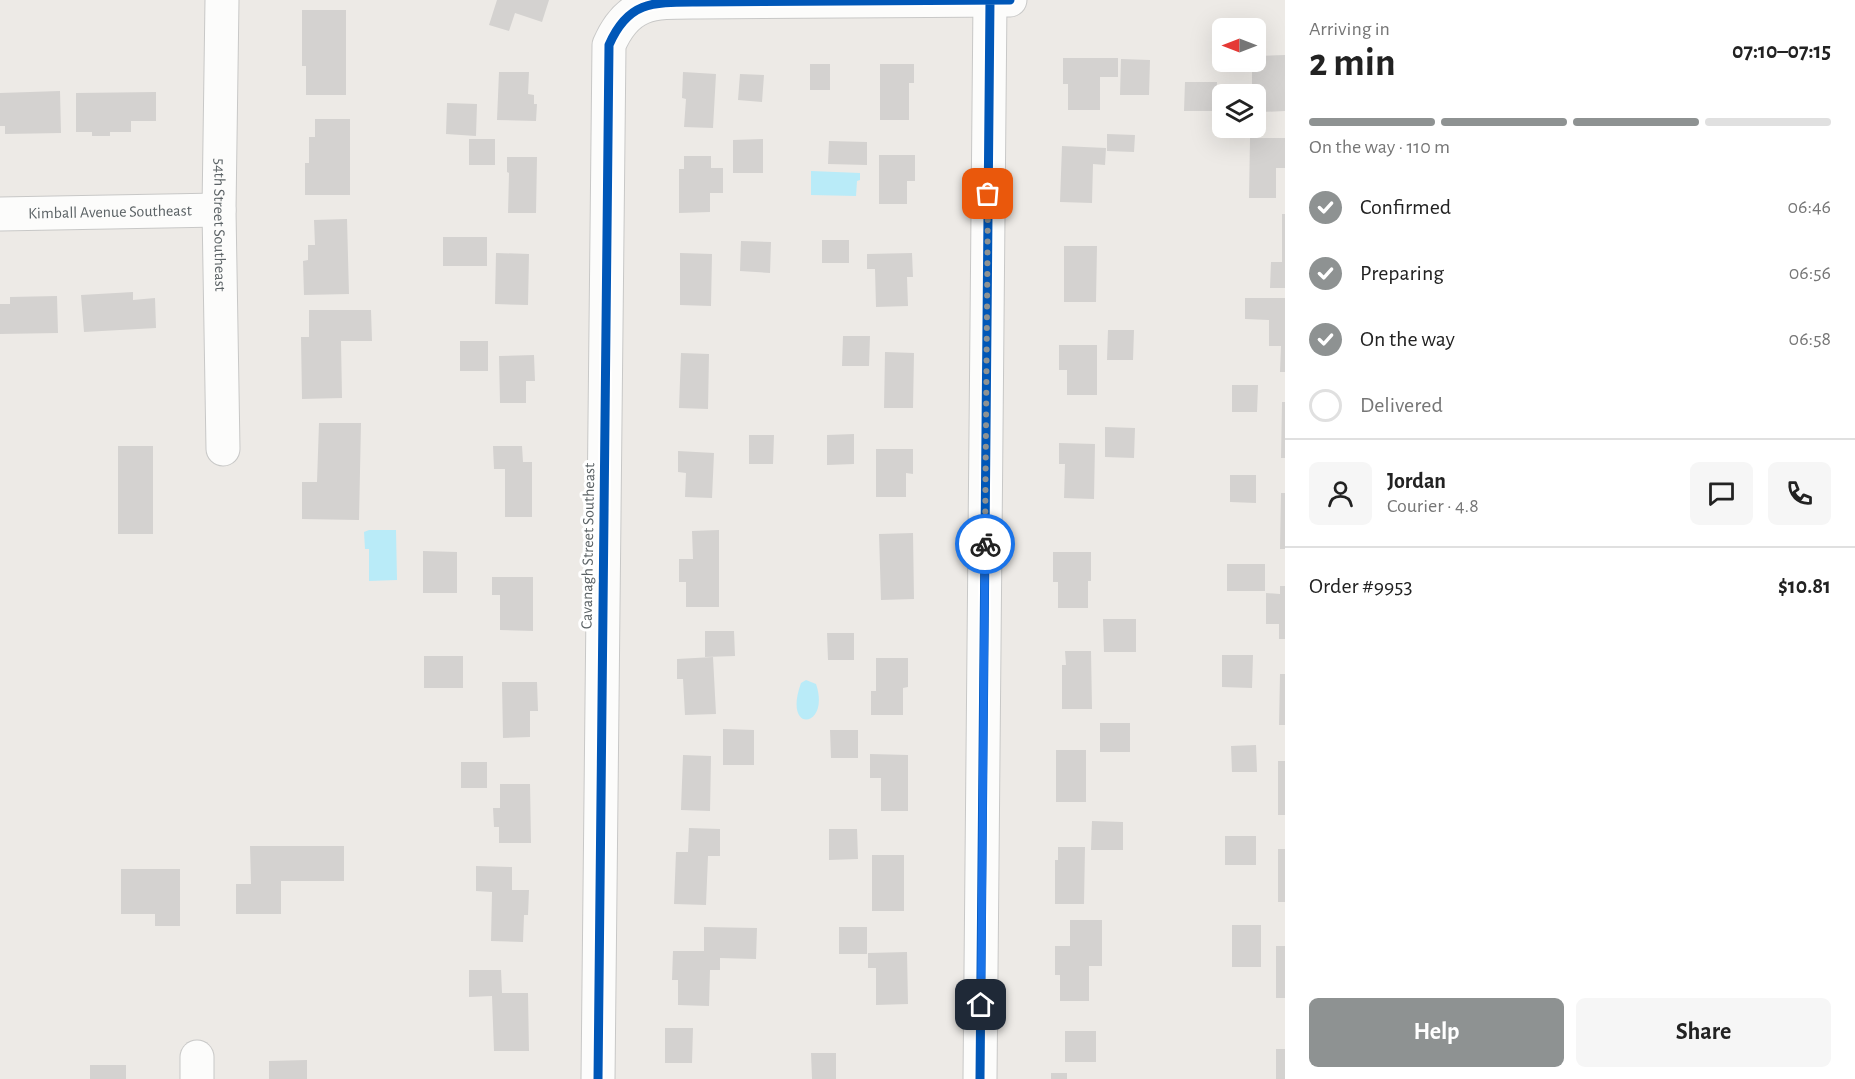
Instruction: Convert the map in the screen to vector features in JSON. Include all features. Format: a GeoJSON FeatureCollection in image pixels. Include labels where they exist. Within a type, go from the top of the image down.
{"type":"FeatureCollection","features":[{"type":"Feature","properties":{"kind":"street","name":"54th Street Southeast"},"geometry":{"type":"LineString","coordinates":[[222,0],[219,210],[222,449]]}},
{"type":"Feature","properties":{"kind":"street"},"geometry":{"type":"LineString","coordinates":[[980,1079],[990,0],[1010,0]]}},
{"type":"Feature","properties":{"kind":"street","name":"Cavanagh Street Southeast"},"geometry":{"type":"LineString","coordinates":[[598,1079],[609,45],[625,17],[649,4],[990,0]]}},
{"type":"Feature","properties":{"kind":"street","name":"Kimball Avenue Southeast"},"geometry":{"type":"LineString","coordinates":[[0,214],[219,210]]}},
{"type":"Feature","properties":{"kind":"water"},"geometry":{"type":"Polygon","coordinates":[[[811,171],[860,173],[856,196],[811,195],[811,171]]]}},
{"type":"Feature","properties":{"kind":"water"},"geometry":{"type":"Polygon","coordinates":[[[396,530],[397,580],[369,581],[369,549],[365,549],[364,532],[396,530]]]}},
{"type":"Feature","properties":{"kind":"water"},"geometry":{"type":"Polygon","coordinates":[[[806,680],[816,684],[819,699],[813,717],[807,720],[801,718],[797,711],[801,683],[806,680]]]}},
{"type":"Feature","properties":{"kind":"building"},"geometry":{"type":"Polygon","coordinates":[[[497,0],[549,0],[542,22],[515,13],[509,31],[489,25],[497,0]]]}},
{"type":"Feature","properties":{"kind":"building"},"geometry":{"type":"Polygon","coordinates":[[[302,10],[346,10],[346,95],[306,95],[306,66],[302,66],[302,10]]]}},
{"type":"Feature","properties":{"kind":"building"},"geometry":{"type":"Polygon","coordinates":[[[1285,55],[1285,111],[1266,112],[1266,84],[1252,84],[1252,72],[1266,72],[1266,56],[1285,55]]]}},
{"type":"Feature","properties":{"kind":"building"},"geometry":{"type":"Polygon","coordinates":[[[1063,58],[1118,58],[1118,77],[1100,77],[1100,110],[1068,110],[1068,84],[1063,84],[1063,58]]]}},
{"type":"Feature","properties":{"kind":"building"},"geometry":{"type":"Polygon","coordinates":[[[1121,59],[1150,60],[1149,95],[1120,95],[1121,59]]]}},
{"type":"Feature","properties":{"kind":"building"},"geometry":{"type":"Polygon","coordinates":[[[810,64],[830,64],[830,90],[810,90],[810,64]]]}},
{"type":"Feature","properties":{"kind":"building"},"geometry":{"type":"Polygon","coordinates":[[[880,64],[914,64],[914,83],[909,83],[909,120],[880,120],[880,64]]]}},
{"type":"Feature","properties":{"kind":"building"},"geometry":{"type":"Polygon","coordinates":[[[499,72],[529,72],[528,94],[534,95],[534,104],[537,104],[536,121],[497,120],[499,72]]]}},
{"type":"Feature","properties":{"kind":"building"},"geometry":{"type":"Polygon","coordinates":[[[683,72],[716,74],[713,128],[684,127],[686,99],[682,98],[683,72]]]}},
{"type":"Feature","properties":{"kind":"building"},"geometry":{"type":"Polygon","coordinates":[[[740,74],[764,75],[762,102],[738,100],[740,74]]]}},
{"type":"Feature","properties":{"kind":"building"},"geometry":{"type":"Polygon","coordinates":[[[1185,82],[1217,82],[1217,84],[1212,84],[1212,111],[1184,111],[1185,82]]]}},
{"type":"Feature","properties":{"kind":"building"},"geometry":{"type":"Polygon","coordinates":[[[60,91],[61,133],[5,134],[5,126],[0,126],[0,93],[60,91]]]}},
{"type":"Feature","properties":{"kind":"building"},"geometry":{"type":"Polygon","coordinates":[[[156,92],[156,121],[131,121],[131,132],[110,132],[110,136],[92,136],[92,132],[76,132],[76,93],[156,92]]]}},
{"type":"Feature","properties":{"kind":"building"},"geometry":{"type":"Polygon","coordinates":[[[447,103],[477,104],[476,136],[446,134],[447,103]]]}},
{"type":"Feature","properties":{"kind":"building"},"geometry":{"type":"Polygon","coordinates":[[[315,119],[350,119],[350,195],[305,195],[305,163],[309,163],[309,137],[315,137],[315,119]]]}},
{"type":"Feature","properties":{"kind":"building"},"geometry":{"type":"Polygon","coordinates":[[[1107,134],[1135,135],[1134,152],[1107,151],[1107,134]]]}},
{"type":"Feature","properties":{"kind":"building"},"geometry":{"type":"Polygon","coordinates":[[[1250,138],[1285,138],[1285,168],[1276,168],[1276,198],[1249,198],[1250,138]]]}},
{"type":"Feature","properties":{"kind":"building"},"geometry":{"type":"Polygon","coordinates":[[[469,139],[495,139],[495,165],[469,165],[469,139]]]}},
{"type":"Feature","properties":{"kind":"building"},"geometry":{"type":"Polygon","coordinates":[[[763,139],[763,173],[733,173],[733,140],[763,139]]]}},
{"type":"Feature","properties":{"kind":"building"},"geometry":{"type":"Polygon","coordinates":[[[829,141],[867,142],[867,165],[828,164],[829,141]]]}},
{"type":"Feature","properties":{"kind":"building"},"geometry":{"type":"Polygon","coordinates":[[[1062,146],[1106,148],[1105,165],[1093,164],[1092,203],[1060,202],[1062,146]]]}},
{"type":"Feature","properties":{"kind":"building"},"geometry":{"type":"Polygon","coordinates":[[[879,155],[915,155],[915,181],[907,181],[907,204],[879,204],[879,155]]]}},
{"type":"Feature","properties":{"kind":"building"},"geometry":{"type":"Polygon","coordinates":[[[684,156],[711,156],[711,168],[723,168],[723,193],[710,193],[710,212],[679,213],[679,169],[684,169],[684,156]]]}},
{"type":"Feature","properties":{"kind":"building"},"geometry":{"type":"Polygon","coordinates":[[[507,157],[537,157],[536,213],[508,213],[507,157]]]}},
{"type":"Feature","properties":{"kind":"building"},"geometry":{"type":"Polygon","coordinates":[[[1282,214],[1285,214],[1285,288],[1270,288],[1271,262],[1282,262],[1282,214]]]}},
{"type":"Feature","properties":{"kind":"building"},"geometry":{"type":"Polygon","coordinates":[[[347,219],[349,294],[304,295],[303,261],[308,260],[308,245],[315,245],[314,220],[347,219]]]}},
{"type":"Feature","properties":{"kind":"building"},"geometry":{"type":"Polygon","coordinates":[[[443,237],[487,237],[487,266],[443,266],[443,237]]]}},
{"type":"Feature","properties":{"kind":"building"},"geometry":{"type":"Polygon","coordinates":[[[822,240],[849,240],[849,263],[822,263],[822,240]]]}},
{"type":"Feature","properties":{"kind":"building"},"geometry":{"type":"Polygon","coordinates":[[[741,241],[771,242],[770,273],[740,271],[741,241]]]}},
{"type":"Feature","properties":{"kind":"building"},"geometry":{"type":"Polygon","coordinates":[[[1064,246],[1097,246],[1096,302],[1064,302],[1064,246]]]}},
{"type":"Feature","properties":{"kind":"building"},"geometry":{"type":"Polygon","coordinates":[[[496,253],[529,254],[528,305],[495,304],[496,253]]]}},
{"type":"Feature","properties":{"kind":"building"},"geometry":{"type":"Polygon","coordinates":[[[680,253],[712,254],[711,306],[680,305],[680,253]]]}},
{"type":"Feature","properties":{"kind":"building"},"geometry":{"type":"Polygon","coordinates":[[[912,253],[913,277],[907,277],[908,306],[876,307],[875,269],[867,269],[867,254],[912,253]]]}},
{"type":"Feature","properties":{"kind":"building"},"geometry":{"type":"Polygon","coordinates":[[[133,292],[133,300],[155,298],[156,328],[84,332],[81,295],[133,292]]]}},
{"type":"Feature","properties":{"kind":"building"},"geometry":{"type":"Polygon","coordinates":[[[57,296],[58,333],[0,334],[0,304],[10,304],[10,297],[57,296]]]}},
{"type":"Feature","properties":{"kind":"building"},"geometry":{"type":"Polygon","coordinates":[[[1245,298],[1285,298],[1285,372],[1280,372],[1281,346],[1269,346],[1269,320],[1245,319],[1245,298]]]}},
{"type":"Feature","properties":{"kind":"building"},"geometry":{"type":"Polygon","coordinates":[[[309,310],[371,310],[372,341],[341,341],[342,398],[302,399],[301,337],[309,337],[309,310]]]}},
{"type":"Feature","properties":{"kind":"building"},"geometry":{"type":"Polygon","coordinates":[[[1108,330],[1134,330],[1133,360],[1107,360],[1108,330]]]}},
{"type":"Feature","properties":{"kind":"building"},"geometry":{"type":"Polygon","coordinates":[[[843,336],[870,336],[869,366],[842,366],[843,336]]]}},
{"type":"Feature","properties":{"kind":"building"},"geometry":{"type":"Polygon","coordinates":[[[460,341],[488,341],[488,371],[460,371],[460,341]]]}},
{"type":"Feature","properties":{"kind":"building"},"geometry":{"type":"Polygon","coordinates":[[[1059,345],[1097,345],[1097,395],[1067,395],[1067,370],[1059,370],[1059,345]]]}},
{"type":"Feature","properties":{"kind":"building"},"geometry":{"type":"Polygon","coordinates":[[[885,352],[914,353],[913,408],[884,408],[885,352]]]}},
{"type":"Feature","properties":{"kind":"building"},"geometry":{"type":"Polygon","coordinates":[[[681,353],[709,354],[708,409],[679,408],[681,353]]]}},
{"type":"Feature","properties":{"kind":"building"},"geometry":{"type":"Polygon","coordinates":[[[534,355],[535,381],[526,381],[526,403],[500,403],[499,356],[534,355]]]}},
{"type":"Feature","properties":{"kind":"building"},"geometry":{"type":"Polygon","coordinates":[[[1232,385],[1258,385],[1257,412],[1232,412],[1232,385]]]}},
{"type":"Feature","properties":{"kind":"building"},"geometry":{"type":"Polygon","coordinates":[[[1282,402],[1285,402],[1285,458],[1281,458],[1282,402]]]}},
{"type":"Feature","properties":{"kind":"building"},"geometry":{"type":"Polygon","coordinates":[[[319,423],[361,423],[359,520],[302,519],[302,482],[317,482],[319,423]]]}},
{"type":"Feature","properties":{"kind":"building"},"geometry":{"type":"Polygon","coordinates":[[[1105,427],[1135,428],[1134,458],[1105,457],[1105,427]]]}},
{"type":"Feature","properties":{"kind":"building"},"geometry":{"type":"Polygon","coordinates":[[[854,434],[854,464],[827,465],[827,435],[854,434]]]}},
{"type":"Feature","properties":{"kind":"building"},"geometry":{"type":"Polygon","coordinates":[[[749,435],[774,435],[773,464],[749,464],[749,435]]]}},
{"type":"Feature","properties":{"kind":"building"},"geometry":{"type":"Polygon","coordinates":[[[1059,443],[1095,444],[1094,499],[1064,498],[1065,464],[1059,464],[1059,443]]]}},
{"type":"Feature","properties":{"kind":"building"},"geometry":{"type":"Polygon","coordinates":[[[118,446],[153,446],[153,534],[118,534],[118,446]]]}},
{"type":"Feature","properties":{"kind":"building"},"geometry":{"type":"Polygon","coordinates":[[[493,446],[522,446],[523,462],[532,462],[532,517],[505,517],[505,469],[494,469],[493,446]]]}},
{"type":"Feature","properties":{"kind":"building"},"geometry":{"type":"Polygon","coordinates":[[[876,449],[913,449],[913,474],[906,473],[906,497],[876,497],[876,449]]]}},
{"type":"Feature","properties":{"kind":"building"},"geometry":{"type":"Polygon","coordinates":[[[678,451],[714,453],[712,498],[685,497],[686,473],[678,472],[678,451]]]}},
{"type":"Feature","properties":{"kind":"building"},"geometry":{"type":"Polygon","coordinates":[[[1230,475],[1256,475],[1256,503],[1230,502],[1230,475]]]}},
{"type":"Feature","properties":{"kind":"building"},"geometry":{"type":"Polygon","coordinates":[[[1281,493],[1285,493],[1285,549],[1280,549],[1281,493]]]}},
{"type":"Feature","properties":{"kind":"building"},"geometry":{"type":"Polygon","coordinates":[[[719,530],[719,607],[686,607],[686,582],[679,582],[679,559],[693,559],[692,531],[719,530]]]}},
{"type":"Feature","properties":{"kind":"building"},"geometry":{"type":"Polygon","coordinates":[[[913,533],[914,599],[881,600],[879,534],[913,533]]]}},
{"type":"Feature","properties":{"kind":"building"},"geometry":{"type":"Polygon","coordinates":[[[423,551],[457,552],[457,593],[423,593],[423,551]]]}},
{"type":"Feature","properties":{"kind":"building"},"geometry":{"type":"Polygon","coordinates":[[[1053,552],[1091,552],[1088,608],[1058,608],[1058,582],[1053,582],[1053,552]]]}},
{"type":"Feature","properties":{"kind":"building"},"geometry":{"type":"Polygon","coordinates":[[[1227,564],[1265,564],[1265,591],[1227,591],[1227,564]]]}},
{"type":"Feature","properties":{"kind":"building"},"geometry":{"type":"Polygon","coordinates":[[[492,577],[533,577],[533,631],[500,630],[500,595],[492,595],[492,577]]]}},
{"type":"Feature","properties":{"kind":"building"},"geometry":{"type":"Polygon","coordinates":[[[1280,586],[1285,586],[1285,639],[1279,639],[1279,624],[1266,624],[1266,593],[1280,594],[1280,586]]]}},
{"type":"Feature","properties":{"kind":"building"},"geometry":{"type":"Polygon","coordinates":[[[1103,619],[1136,619],[1136,652],[1104,652],[1103,619]]]}},
{"type":"Feature","properties":{"kind":"building"},"geometry":{"type":"Polygon","coordinates":[[[705,631],[734,631],[735,656],[705,657],[705,631]]]}},
{"type":"Feature","properties":{"kind":"building"},"geometry":{"type":"Polygon","coordinates":[[[827,633],[854,633],[854,660],[828,660],[827,633]]]}},
{"type":"Feature","properties":{"kind":"building"},"geometry":{"type":"Polygon","coordinates":[[[1065,651],[1091,651],[1092,709],[1062,709],[1062,665],[1066,665],[1065,651]]]}},
{"type":"Feature","properties":{"kind":"building"},"geometry":{"type":"Polygon","coordinates":[[[1222,655],[1253,655],[1252,688],[1222,687],[1222,655]]]}},
{"type":"Feature","properties":{"kind":"building"},"geometry":{"type":"Polygon","coordinates":[[[424,656],[463,656],[463,688],[424,688],[424,656]]]}},
{"type":"Feature","properties":{"kind":"building"},"geometry":{"type":"Polygon","coordinates":[[[713,657],[716,714],[685,715],[683,679],[677,679],[677,659],[713,657]]]}},
{"type":"Feature","properties":{"kind":"building"},"geometry":{"type":"Polygon","coordinates":[[[876,658],[908,658],[908,687],[903,688],[903,715],[871,715],[871,691],[876,691],[876,658]]]}},
{"type":"Feature","properties":{"kind":"building"},"geometry":{"type":"Polygon","coordinates":[[[1280,674],[1285,674],[1285,725],[1279,725],[1280,674]]]}},
{"type":"Feature","properties":{"kind":"building"},"geometry":{"type":"Polygon","coordinates":[[[502,682],[537,682],[538,711],[530,711],[530,737],[503,738],[502,682]]]}},
{"type":"Feature","properties":{"kind":"building"},"geometry":{"type":"Polygon","coordinates":[[[1100,723],[1130,723],[1130,752],[1100,752],[1100,723]]]}},
{"type":"Feature","properties":{"kind":"building"},"geometry":{"type":"Polygon","coordinates":[[[723,729],[754,730],[754,765],[723,765],[723,729]]]}},
{"type":"Feature","properties":{"kind":"building"},"geometry":{"type":"Polygon","coordinates":[[[830,730],[858,730],[858,758],[831,758],[830,730]]]}},
{"type":"Feature","properties":{"kind":"building"},"geometry":{"type":"Polygon","coordinates":[[[1256,745],[1257,772],[1232,772],[1231,746],[1256,745]]]}},
{"type":"Feature","properties":{"kind":"building"},"geometry":{"type":"Polygon","coordinates":[[[1056,750],[1086,750],[1086,802],[1056,802],[1056,750]]]}},
{"type":"Feature","properties":{"kind":"building"},"geometry":{"type":"Polygon","coordinates":[[[870,754],[908,755],[908,811],[881,811],[881,778],[870,778],[870,754]]]}},
{"type":"Feature","properties":{"kind":"building"},"geometry":{"type":"Polygon","coordinates":[[[683,755],[711,756],[710,811],[681,810],[683,755]]]}},
{"type":"Feature","properties":{"kind":"building"},"geometry":{"type":"Polygon","coordinates":[[[1278,761],[1285,761],[1285,815],[1278,815],[1278,761]]]}},
{"type":"Feature","properties":{"kind":"building"},"geometry":{"type":"Polygon","coordinates":[[[461,762],[487,762],[487,788],[461,788],[461,762]]]}},
{"type":"Feature","properties":{"kind":"building"},"geometry":{"type":"Polygon","coordinates":[[[500,784],[530,784],[531,843],[499,843],[499,827],[494,827],[493,808],[500,808],[500,784]]]}},
{"type":"Feature","properties":{"kind":"building"},"geometry":{"type":"Polygon","coordinates":[[[1092,821],[1123,822],[1123,850],[1091,850],[1092,821]]]}},
{"type":"Feature","properties":{"kind":"building"},"geometry":{"type":"Polygon","coordinates":[[[689,828],[720,829],[720,856],[708,856],[706,905],[674,904],[676,852],[688,852],[689,828]]]}},
{"type":"Feature","properties":{"kind":"building"},"geometry":{"type":"Polygon","coordinates":[[[829,829],[857,829],[858,859],[829,860],[829,829]]]}},
{"type":"Feature","properties":{"kind":"building"},"geometry":{"type":"Polygon","coordinates":[[[1225,836],[1256,836],[1256,865],[1225,865],[1225,836]]]}},
{"type":"Feature","properties":{"kind":"building"},"geometry":{"type":"Polygon","coordinates":[[[250,846],[344,846],[344,881],[281,881],[281,914],[236,914],[236,884],[251,884],[250,846]]]}},
{"type":"Feature","properties":{"kind":"building"},"geometry":{"type":"Polygon","coordinates":[[[1058,847],[1085,847],[1084,904],[1055,904],[1055,860],[1058,860],[1058,847]]]}},
{"type":"Feature","properties":{"kind":"building"},"geometry":{"type":"Polygon","coordinates":[[[1278,849],[1285,849],[1285,902],[1278,902],[1278,849]]]}},
{"type":"Feature","properties":{"kind":"building"},"geometry":{"type":"Polygon","coordinates":[[[872,855],[904,855],[904,911],[872,911],[872,855]]]}},
{"type":"Feature","properties":{"kind":"building"},"geometry":{"type":"Polygon","coordinates":[[[476,866],[512,867],[512,890],[529,890],[528,915],[524,915],[523,942],[491,941],[492,892],[476,891],[476,866]]]}},
{"type":"Feature","properties":{"kind":"building"},"geometry":{"type":"Polygon","coordinates":[[[121,869],[180,869],[180,926],[155,926],[155,914],[121,914],[121,869]]]}},
{"type":"Feature","properties":{"kind":"building"},"geometry":{"type":"Polygon","coordinates":[[[1070,920],[1102,920],[1102,966],[1089,966],[1089,1001],[1060,1001],[1060,975],[1055,975],[1055,946],[1070,946],[1070,920]]]}},
{"type":"Feature","properties":{"kind":"building"},"geometry":{"type":"Polygon","coordinates":[[[1232,925],[1261,925],[1261,967],[1232,967],[1232,925]]]}},
{"type":"Feature","properties":{"kind":"building"},"geometry":{"type":"Polygon","coordinates":[[[704,927],[757,928],[756,959],[720,958],[720,970],[710,970],[709,1006],[678,1005],[678,980],[672,980],[673,951],[704,951],[704,927]]]}},
{"type":"Feature","properties":{"kind":"building"},"geometry":{"type":"Polygon","coordinates":[[[839,927],[867,927],[867,954],[839,954],[839,927]]]}},
{"type":"Feature","properties":{"kind":"building"},"geometry":{"type":"Polygon","coordinates":[[[1276,946],[1285,946],[1285,998],[1276,998],[1276,946]]]}},
{"type":"Feature","properties":{"kind":"building"},"geometry":{"type":"Polygon","coordinates":[[[907,952],[908,1004],[876,1005],[876,968],[868,968],[868,953],[907,952]]]}},
{"type":"Feature","properties":{"kind":"building"},"geometry":{"type":"Polygon","coordinates":[[[469,970],[501,970],[502,993],[528,993],[529,1051],[494,1051],[492,996],[469,997],[469,970]]]}},
{"type":"Feature","properties":{"kind":"building"},"geometry":{"type":"Polygon","coordinates":[[[665,1028],[693,1028],[692,1063],[665,1063],[665,1028]]]}},
{"type":"Feature","properties":{"kind":"building"},"geometry":{"type":"Polygon","coordinates":[[[1065,1031],[1096,1031],[1096,1062],[1065,1062],[1065,1031]]]}},
{"type":"Feature","properties":{"kind":"building"},"geometry":{"type":"Polygon","coordinates":[[[1276,1049],[1285,1049],[1285,1079],[1276,1079],[1276,1049]]]}},
{"type":"Feature","properties":{"kind":"building"},"geometry":{"type":"Polygon","coordinates":[[[811,1053],[836,1053],[836,1079],[812,1079],[811,1053]]]}},
{"type":"Feature","properties":{"kind":"building"},"geometry":{"type":"Polygon","coordinates":[[[307,1060],[307,1079],[269,1079],[269,1061],[307,1060]]]}},
{"type":"Feature","properties":{"kind":"building"},"geometry":{"type":"Polygon","coordinates":[[[90,1065],[126,1065],[126,1079],[90,1079],[90,1065]]]}},
{"type":"Feature","properties":{"kind":"building"},"geometry":{"type":"Polygon","coordinates":[[[1051,1073],[1067,1073],[1067,1079],[1051,1079],[1051,1073]]]}},
{"type":"Feature","properties":{"kind":"cycle path"},"geometry":{"type":"LineString","coordinates":[[980,1079],[990,0]]}},
{"type":"Feature","properties":{"kind":"cycle path"},"geometry":{"type":"LineString","coordinates":[[598,1079],[609,45],[625,20],[634,12],[655,4],[1010,0]]}},
{"type":"Feature","properties":{"kind":"way so far"},"geometry":{"type":"LineString","coordinates":[[985,544],[988,194]]}},
{"type":"Feature","properties":{"kind":"route"},"geometry":{"type":"LineString","coordinates":[[981,1005],[985,544]]}}]}
